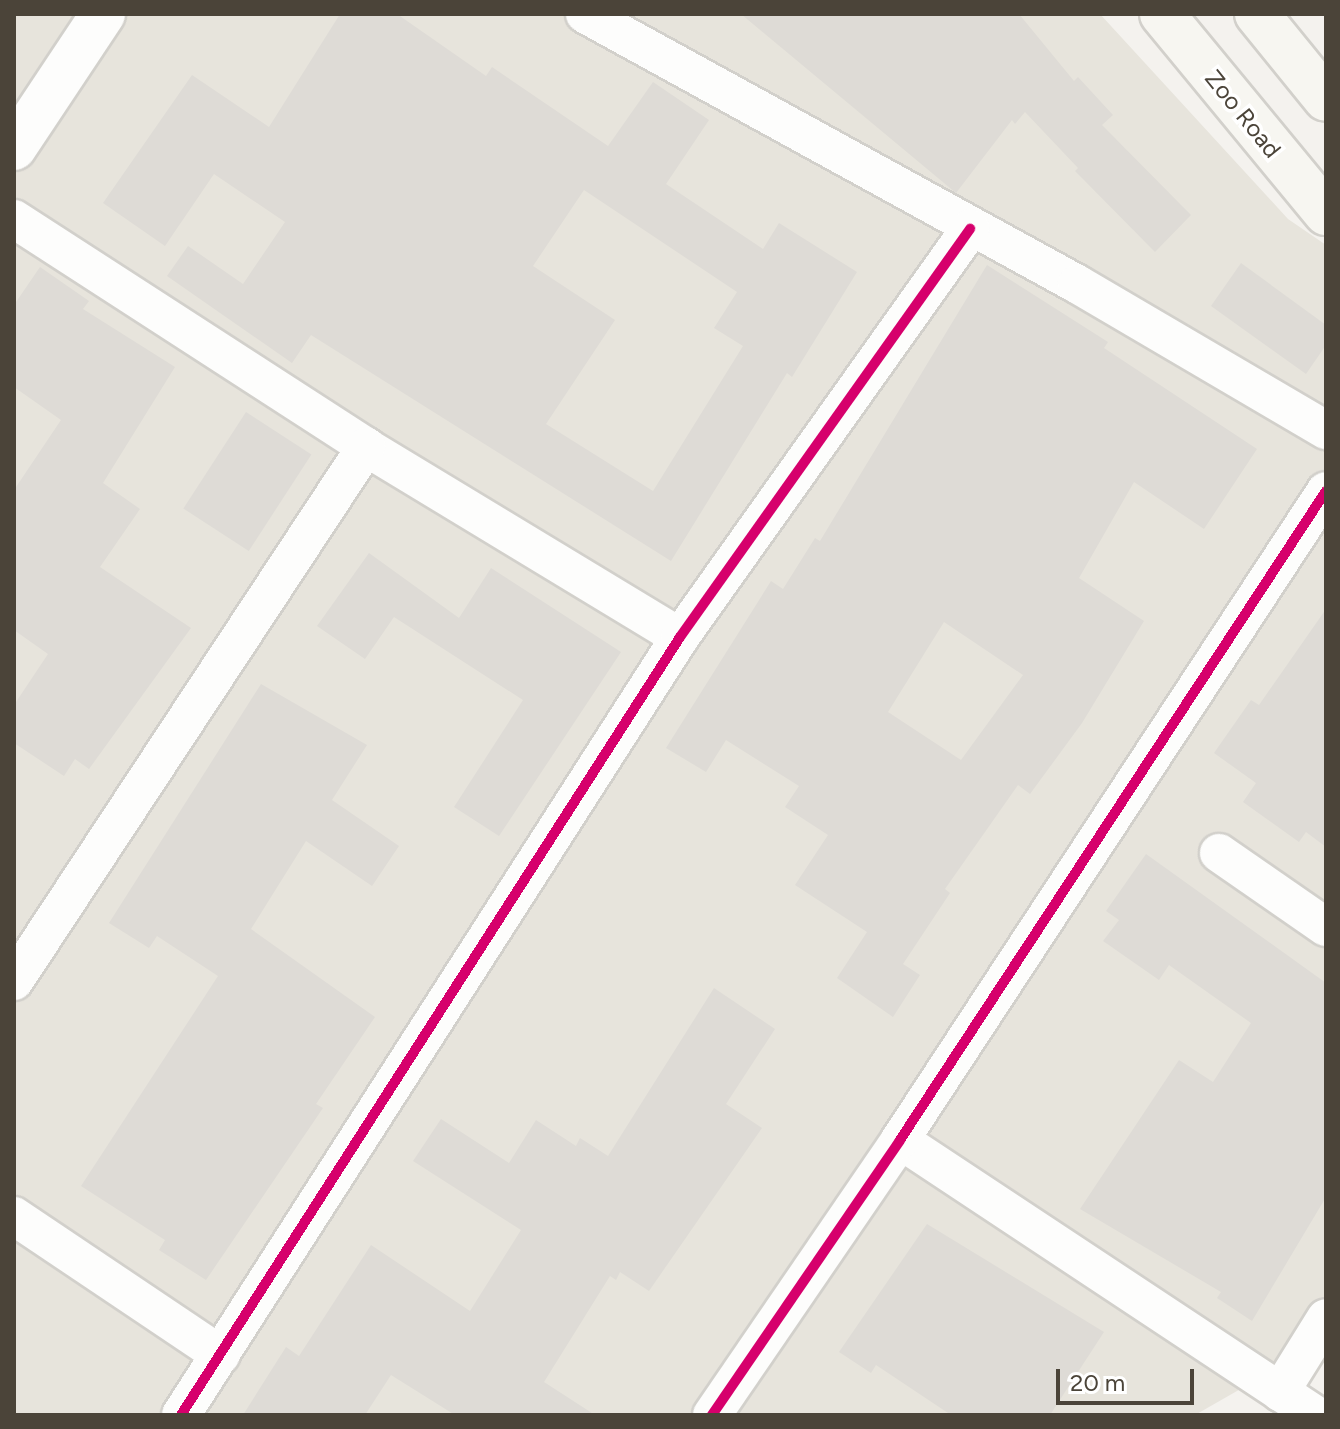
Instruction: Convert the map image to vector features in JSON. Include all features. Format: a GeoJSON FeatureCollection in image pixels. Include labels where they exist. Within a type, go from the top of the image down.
{"type":"FeatureCollection","features":[{"type":"Feature","properties":{"kind":"main road","name":"Zoo Road"},"geometry":{"type":"LineString","coordinates":[[1162,14],[1326,213]]}},
{"type":"Feature","properties":{"kind":"main road"},"geometry":{"type":"LineString","coordinates":[[1257,14],[1326,99]]}},
{"type":"Feature","properties":{"kind":"street"},"geometry":{"type":"LineString","coordinates":[[585,14],[970,229],[1077,284],[1326,430]]}},
{"type":"Feature","properties":{"kind":"street"},"geometry":{"type":"LineString","coordinates":[[14,148],[96,17]]}},
{"type":"Feature","properties":{"kind":"street"},"geometry":{"type":"LineString","coordinates":[[14,219],[366,447],[680,637]]}},
{"type":"Feature","properties":{"kind":"street"},"geometry":{"type":"LineString","coordinates":[[181,1415],[680,637],[970,229]]}},
{"type":"Feature","properties":{"kind":"street"},"geometry":{"type":"LineString","coordinates":[[14,981],[366,447]]}},
{"type":"Feature","properties":{"kind":"street"},"geometry":{"type":"LineString","coordinates":[[712,1415],[900,1140],[1326,491]]}},
{"type":"Feature","properties":{"kind":"street"},"geometry":{"type":"LineString","coordinates":[[1219,853],[1326,927]]}},
{"type":"Feature","properties":{"kind":"street"},"geometry":{"type":"LineString","coordinates":[[900,1140],[1315,1415]]}},
{"type":"Feature","properties":{"kind":"street"},"geometry":{"type":"LineString","coordinates":[[14,1216],[221,1355]]}},
{"type":"Feature","properties":{"kind":"street"},"geometry":{"type":"LineString","coordinates":[[1280,1392],[1326,1318]]}},
{"type":"Feature","properties":{"kind":"shaded area"},"geometry":{"type":"Polygon","coordinates":[[[14,14],[1100,14],[1288,219],[1326,245],[1326,1340],[1195,1415],[14,1415],[14,14]]]}},
{"type":"Feature","properties":{"kind":"building"},"geometry":{"type":"Polygon","coordinates":[[[340,14],[397,14],[486,76],[492,67],[608,146],[653,82],[709,120],[666,184],[763,249],[779,223],[857,272],[792,377],[787,373],[671,561],[311,335],[292,363],[167,276],[188,246],[243,284],[285,222],[214,174],[165,246],[103,203],[192,75],[269,127],[340,14]],[[584,190],[533,266],[615,320],[546,424],[653,491],[743,346],[714,328],[737,292],[584,190]]]}},
{"type":"Feature","properties":{"kind":"building"},"geometry":{"type":"Polygon","coordinates":[[[741,14],[1019,14],[1074,81],[1078,77],[1113,115],[1102,125],[1191,215],[1155,252],[1075,171],[1078,168],[1025,112],[1015,124],[1012,120],[956,193],[741,14]]]}},
{"type":"Feature","properties":{"kind":"building"},"geometry":{"type":"Polygon","coordinates":[[[1241,263],[1326,325],[1326,345],[1306,374],[1211,306],[1241,263]]]}},
{"type":"Feature","properties":{"kind":"building"},"geometry":{"type":"Polygon","coordinates":[[[987,265],[1108,342],[1104,348],[1257,449],[1204,529],[1134,482],[1079,578],[1144,621],[1082,723],[1030,794],[1018,785],[945,889],[950,893],[903,964],[920,975],[893,1017],[837,978],[867,932],[795,885],[828,835],[785,807],[799,786],[726,740],[706,772],[666,748],[771,581],[783,589],[815,538],[820,541],[987,265]],[[944,622],[888,712],[961,760],[1023,675],[944,622]]]}},
{"type":"Feature","properties":{"kind":"building"},"geometry":{"type":"Polygon","coordinates":[[[40,267],[89,301],[83,309],[175,367],[103,483],[140,509],[100,567],[191,628],[89,769],[75,759],[64,776],[14,743],[14,705],[48,654],[14,630],[14,490],[61,420],[14,387],[14,305],[40,267]]]}},
{"type":"Feature","properties":{"kind":"building"},"geometry":{"type":"Polygon","coordinates":[[[246,412],[311,454],[249,551],[183,508],[246,412]]]}},
{"type":"Feature","properties":{"kind":"building"},"geometry":{"type":"Polygon","coordinates":[[[369,553],[459,618],[491,568],[621,652],[499,836],[454,807],[523,700],[394,617],[365,659],[317,626],[369,553]]]}},
{"type":"Feature","properties":{"kind":"building"},"geometry":{"type":"Polygon","coordinates":[[[1326,609],[1326,847],[1306,832],[1299,842],[1243,802],[1256,783],[1214,753],[1251,700],[1259,705],[1326,609]]]}},
{"type":"Feature","properties":{"kind":"building"},"geometry":{"type":"Polygon","coordinates":[[[261,684],[367,745],[332,800],[399,846],[372,886],[306,841],[251,929],[375,1017],[316,1104],[323,1108],[206,1280],[159,1250],[165,1240],[81,1186],[218,976],[157,936],[149,948],[109,923],[261,684]]]}},
{"type":"Feature","properties":{"kind":"building"},"geometry":{"type":"Polygon","coordinates":[[[1146,854],[1326,983],[1326,1197],[1252,1321],[1217,1298],[1221,1292],[1080,1209],[1179,1060],[1213,1082],[1251,1023],[1169,965],[1159,980],[1103,941],[1119,920],[1106,911],[1146,854]]]}},
{"type":"Feature","properties":{"kind":"building"},"geometry":{"type":"Polygon","coordinates":[[[714,988],[775,1029],[726,1104],[762,1128],[649,1291],[620,1272],[616,1280],[610,1276],[544,1382],[595,1415],[455,1415],[391,1375],[365,1415],[243,1415],[286,1347],[299,1356],[371,1245],[470,1311],[521,1230],[413,1161],[441,1119],[509,1163],[536,1120],[576,1146],[580,1138],[608,1156],[714,988]]]}},
{"type":"Feature","properties":{"kind":"building"},"geometry":{"type":"Polygon","coordinates":[[[927,1224],[1104,1332],[1050,1415],[951,1415],[876,1365],[871,1373],[839,1352],[927,1224]]]}},
{"type":"Feature","properties":{"kind":"cycle path"},"geometry":{"type":"LineString","coordinates":[[181,1415],[680,637],[970,229]]}},
{"type":"Feature","properties":{"kind":"cycle path"},"geometry":{"type":"LineString","coordinates":[[712,1415],[900,1140],[1326,491]]}}]}
